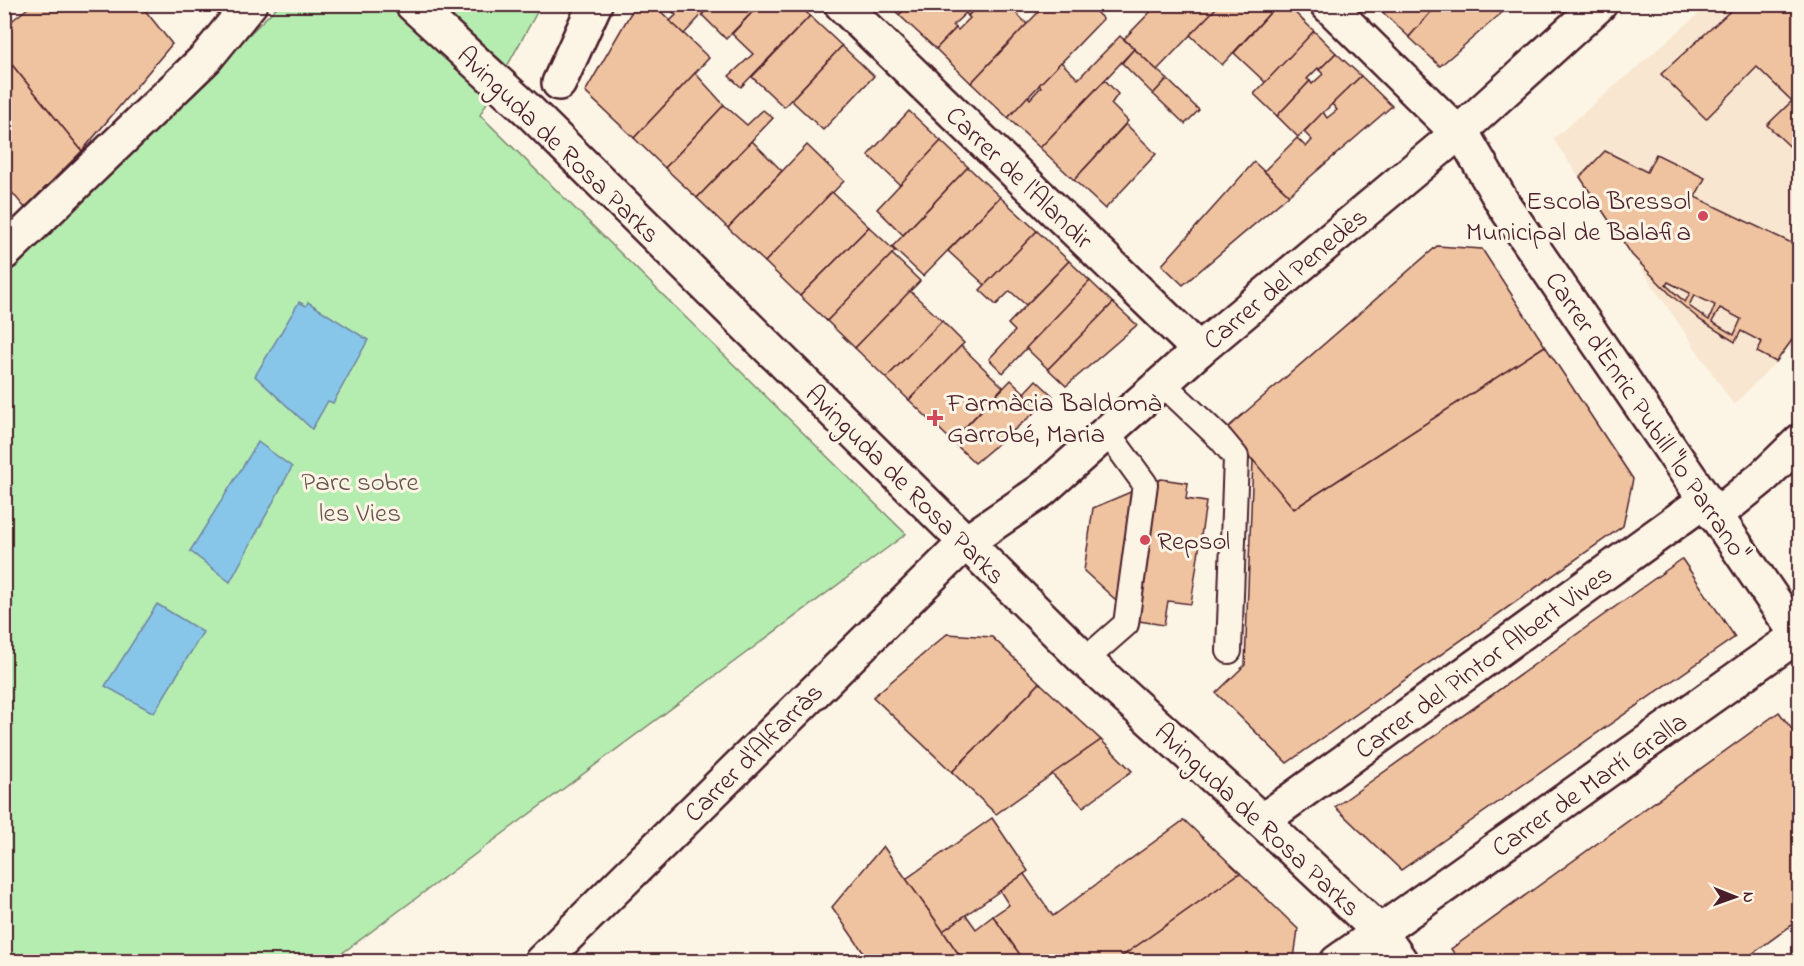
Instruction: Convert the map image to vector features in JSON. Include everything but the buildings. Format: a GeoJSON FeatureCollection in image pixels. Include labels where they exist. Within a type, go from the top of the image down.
{"type":"FeatureCollection","features":[{"type":"Feature","properties":{"kind":"street"},"geometry":{"type":"LineString","coordinates":[[4,253],[206,58],[250,4]]}},
{"type":"Feature","properties":{"kind":"street","name":"Avinguda de Rosa Parks"},"geometry":{"type":"LineString","coordinates":[[412,4],[529,111],[1085,660],[1262,820],[1380,932],[1401,962]]}},
{"type":"Feature","properties":{"kind":"street"},"geometry":{"type":"LineString","coordinates":[[559,83],[595,4]]}},
{"type":"Feature","properties":{"kind":"street","name":"Carrer de l'Alandir"},"geometry":{"type":"LineString","coordinates":[[841,4],[1199,350]]}},
{"type":"Feature","properties":{"kind":"street","name":"Carrer d'Enric Pubill \"lo Parrano\""},"geometry":{"type":"LineString","coordinates":[[1327,4],[1468,143],[1504,205],[1798,637]]}},
{"type":"Feature","properties":{"kind":"street","name":"Carrer del Penedès"},"geometry":{"type":"LineString","coordinates":[[965,543],[1041,490],[1199,350],[1457,134],[1600,4]]}},
{"type":"Feature","properties":{"kind":"street","name":"Carrer del Pintor Albert Vives"},"geometry":{"type":"LineString","coordinates":[[1262,820],[1709,509],[1763,477],[1800,441]]}},
{"type":"Feature","properties":{"kind":"street","name":"Carrer d'Alfarràs"},"geometry":{"type":"LineString","coordinates":[[541,962],[965,543]]}},
{"type":"Feature","properties":{"kind":"street","name":"Carrer de Martí Gralla"},"geometry":{"type":"LineString","coordinates":[[1338,962],[1798,637]]}},
{"type":"Feature","properties":{"kind":"lane"},"geometry":{"type":"LineString","coordinates":[[1162,383],[1221,439],[1236,457],[1229,651]]}},
{"type":"Feature","properties":{"kind":"lane"},"geometry":{"type":"LineString","coordinates":[[1085,660],[1126,624],[1145,484],[1107,432]]}},
{"type":"Feature","properties":{"kind":"shaded area","name":"Escola Bressol Municipal de Balafia"},"geometry":{"type":"Polygon","coordinates":[[[1709,5],[1799,5],[1799,338],[1734,405],[1553,139],[1709,5]]]}},
{"type":"Feature","properties":{"kind":"green space","name":"Parc sobre les Vies"},"geometry":{"type":"Polygon","coordinates":[[[279,5],[541,5],[480,115],[906,534],[337,957],[338,961],[5,961],[5,272],[48,233],[279,5]]]}},
{"type":"Feature","properties":{"kind":"water"},"geometry":{"type":"Polygon","coordinates":[[[299,302],[306,306],[308,302],[368,340],[333,403],[328,401],[312,429],[255,376],[299,302]]]}},
{"type":"Feature","properties":{"kind":"water"},"geometry":{"type":"Polygon","coordinates":[[[258,442],[292,467],[230,582],[190,551],[258,442]]]}},
{"type":"Feature","properties":{"kind":"water"},"geometry":{"type":"Polygon","coordinates":[[[157,604],[203,632],[154,713],[105,686],[157,604]]]}},
{"type":"Feature","properties":{"kind":"place","name":"Escola Bressol Municipal de Balafia"},"geometry":{"type":"Point","coordinates":[1703,216]}},
{"type":"Feature","properties":{"kind":"place","name":"Farmàcia Baldomà Garrobé, Maria"},"geometry":{"type":"Point","coordinates":[935,418]}},
{"type":"Feature","properties":{"kind":"place","name":"Repsol"},"geometry":{"type":"Point","coordinates":[1145,540]}}]}
